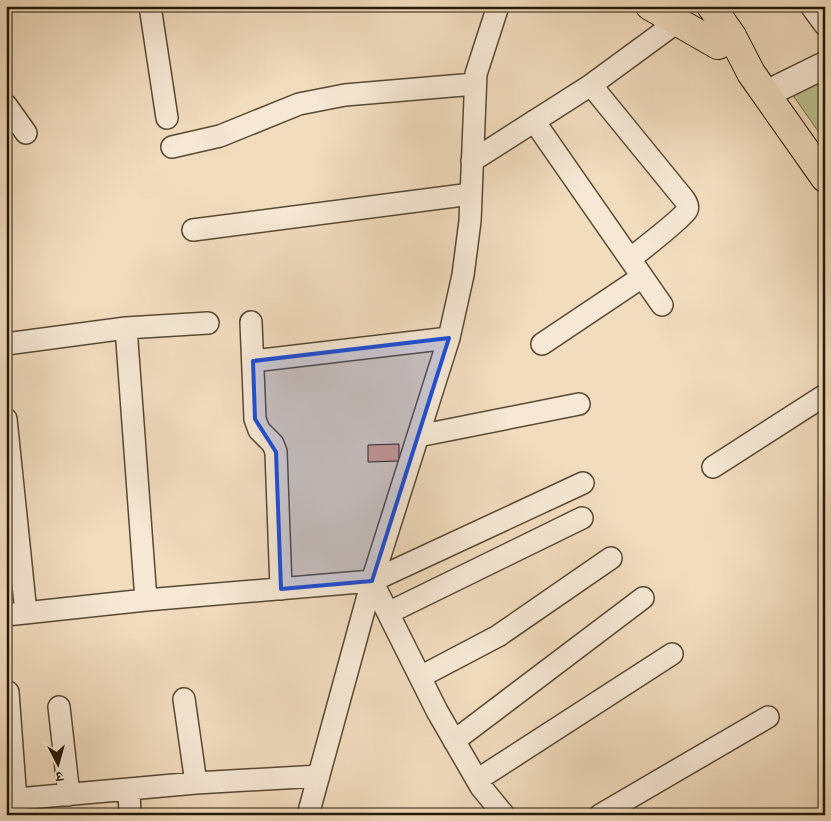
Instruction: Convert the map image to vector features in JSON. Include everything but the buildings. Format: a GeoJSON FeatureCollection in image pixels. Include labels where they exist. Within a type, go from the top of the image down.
{"type":"FeatureCollection","features":[{"type":"Feature","properties":{"kind":"main road"},"geometry":{"type":"LineString","coordinates":[[650,6],[684,14],[758,83]]}},
{"type":"Feature","properties":{"kind":"main road"},"geometry":{"type":"LineString","coordinates":[[711,6],[732,36],[758,83],[825,178]]}},
{"type":"Feature","properties":{"kind":"street"},"geometry":{"type":"LineString","coordinates":[[150,6],[167,118]]}},
{"type":"Feature","properties":{"kind":"street"},"geometry":{"type":"LineString","coordinates":[[308,815],[372,580],[449,338],[463,275],[470,221],[476,74],[498,6]]}},
{"type":"Feature","properties":{"kind":"street"},"geometry":{"type":"LineString","coordinates":[[811,6],[825,25]]}},
{"type":"Feature","properties":{"kind":"street"},"geometry":{"type":"LineString","coordinates":[[472,161],[592,84],[684,14]]}},
{"type":"Feature","properties":{"kind":"street"},"geometry":{"type":"LineString","coordinates":[[758,83],[825,65]]}},
{"type":"Feature","properties":{"kind":"street"},"geometry":{"type":"LineString","coordinates":[[172,147],[220,136],[299,104],[345,94],[475,84]]}},
{"type":"Feature","properties":{"kind":"street"},"geometry":{"type":"LineString","coordinates":[[592,84],[684,199],[688,207],[680,218],[630,259]]}},
{"type":"Feature","properties":{"kind":"street"},"geometry":{"type":"LineString","coordinates":[[6,105],[26,132]]}},
{"type":"Feature","properties":{"kind":"street"},"geometry":{"type":"LineString","coordinates":[[534,121],[662,305]]}},
{"type":"Feature","properties":{"kind":"street"},"geometry":{"type":"LineString","coordinates":[[193,230],[471,194]]}},
{"type":"Feature","properties":{"kind":"street"},"geometry":{"type":"LineString","coordinates":[[542,344],[642,277]]}},
{"type":"Feature","properties":{"kind":"street"},"geometry":{"type":"LineString","coordinates":[[251,322],[255,420],[259,430],[273,444],[276,452],[281,589]]}},
{"type":"Feature","properties":{"kind":"street"},"geometry":{"type":"LineString","coordinates":[[6,344],[126,328],[208,323]]}},
{"type":"Feature","properties":{"kind":"street"},"geometry":{"type":"LineString","coordinates":[[126,328],[146,600]]}},
{"type":"Feature","properties":{"kind":"street"},"geometry":{"type":"LineString","coordinates":[[253,361],[449,338]]}},
{"type":"Feature","properties":{"kind":"street"},"geometry":{"type":"LineString","coordinates":[[713,467],[825,395]]}},
{"type":"Feature","properties":{"kind":"street"},"geometry":{"type":"LineString","coordinates":[[418,436],[579,404]]}},
{"type":"Feature","properties":{"kind":"street"},"geometry":{"type":"LineString","coordinates":[[6,418],[16,614],[146,600],[372,580],[583,483]]}},
{"type":"Feature","properties":{"kind":"street"},"geometry":{"type":"LineString","coordinates":[[388,613],[582,518]]}},
{"type":"Feature","properties":{"kind":"street"},"geometry":{"type":"LineString","coordinates":[[420,677],[498,636],[611,558]]}},
{"type":"Feature","properties":{"kind":"street"},"geometry":{"type":"LineString","coordinates":[[372,580],[437,711],[477,780],[504,815]]}},
{"type":"Feature","properties":{"kind":"street"},"geometry":{"type":"LineString","coordinates":[[454,741],[643,598]]}},
{"type":"Feature","properties":{"kind":"street"},"geometry":{"type":"LineString","coordinates":[[477,780],[672,654]]}},
{"type":"Feature","properties":{"kind":"street"},"geometry":{"type":"LineString","coordinates":[[8,692],[13,805],[68,795],[129,789],[319,776]]}},
{"type":"Feature","properties":{"kind":"street"},"geometry":{"type":"LineString","coordinates":[[184,699],[196,783]]}},
{"type":"Feature","properties":{"kind":"street"},"geometry":{"type":"LineString","coordinates":[[59,706],[68,795]]}},
{"type":"Feature","properties":{"kind":"street"},"geometry":{"type":"LineString","coordinates":[[600,815],[768,717]]}},
{"type":"Feature","properties":{"kind":"street"},"geometry":{"type":"LineString","coordinates":[[129,789],[130,815]]}},
{"type":"Feature","properties":{"kind":"highlighted area"},"geometry":{"type":"Polygon","coordinates":[[[449,338],[372,581],[281,589],[276,452],[255,419],[253,361],[449,338]]]}},
{"type":"Feature","properties":{"kind":"green space"},"geometry":{"type":"Polygon","coordinates":[[[825,68],[825,141],[792,94],[825,68]]]}}]}
